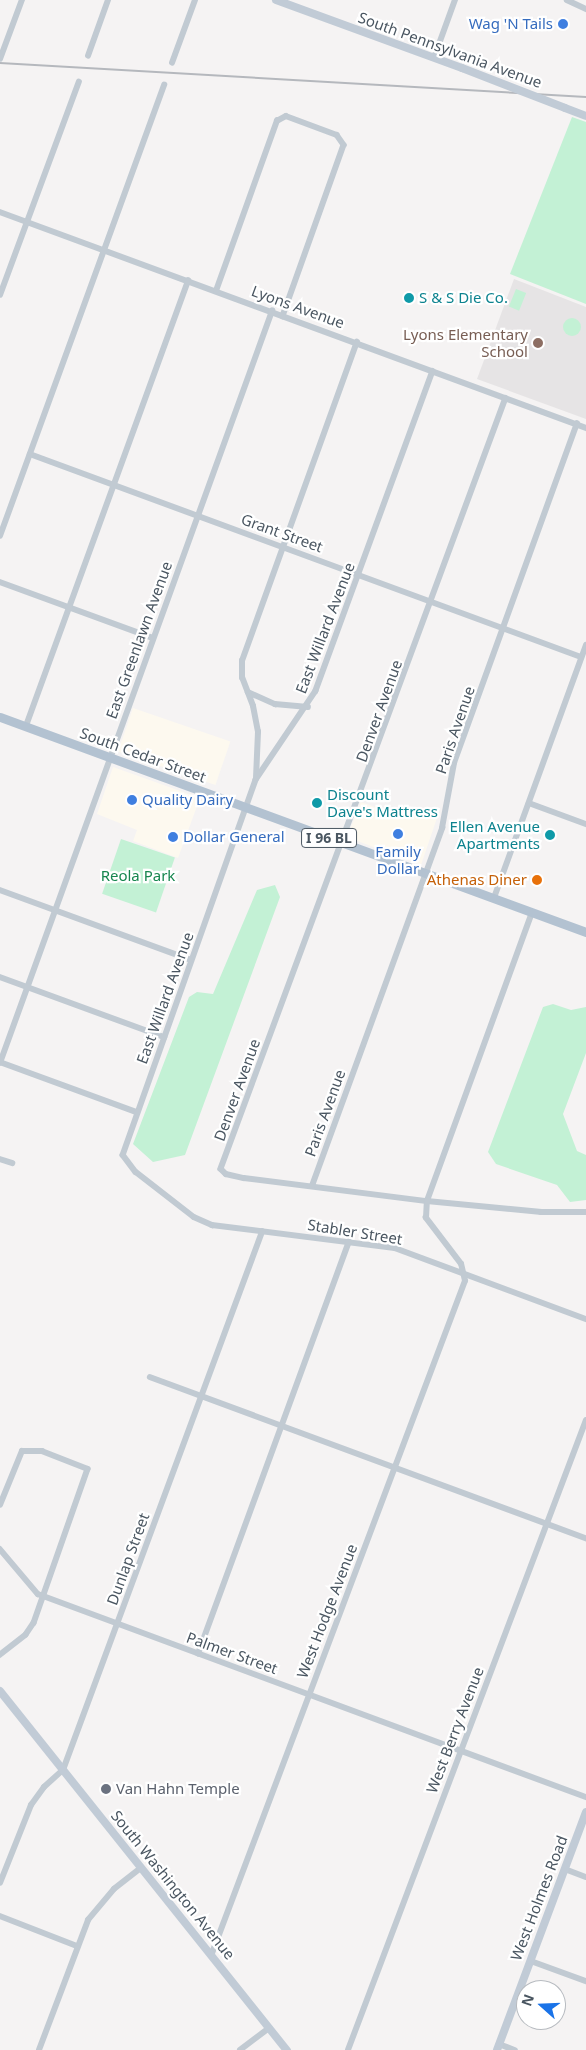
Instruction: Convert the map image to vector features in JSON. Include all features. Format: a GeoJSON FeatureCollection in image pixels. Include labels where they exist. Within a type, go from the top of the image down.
{"type":"FeatureCollection","features":[{"type":"Feature","properties":{"kind":"main road","name":"South Cedar Street"},"geometry":{"type":"LineString","coordinates":[[0,717],[586,932]]}},
{"type":"Feature","properties":{"kind":"street"},"geometry":{"type":"LineString","coordinates":[[0,59],[2,45],[22,0]]}},
{"type":"Feature","properties":{"kind":"street"},"geometry":{"type":"LineString","coordinates":[[88,56],[108,0]]}},
{"type":"Feature","properties":{"kind":"street"},"geometry":{"type":"LineString","coordinates":[[172,63],[196,0]]}},
{"type":"Feature","properties":{"kind":"street","name":"South Pennsylvania Avenue"},"geometry":{"type":"LineString","coordinates":[[276,0],[290,2],[586,116]]}},
{"type":"Feature","properties":{"kind":"street"},"geometry":{"type":"LineString","coordinates":[[434,58],[455,0]]}},
{"type":"Feature","properties":{"kind":"street"},"geometry":{"type":"LineString","coordinates":[[567,0],[586,9]]}},
{"type":"Feature","properties":{"kind":"street"},"geometry":{"type":"LineString","coordinates":[[0,295],[79,82]]}},
{"type":"Feature","properties":{"kind":"street"},"geometry":{"type":"LineString","coordinates":[[0,536],[164,85]]}},
{"type":"Feature","properties":{"kind":"street"},"geometry":{"type":"LineString","coordinates":[[216,291],[280,117],[286,116],[342,139],[344,145],[283,316]]}},
{"type":"Feature","properties":{"kind":"street","name":"Lyons Avenue"},"geometry":{"type":"LineString","coordinates":[[0,212],[586,428]]}},
{"type":"Feature","properties":{"kind":"street"},"geometry":{"type":"LineString","coordinates":[[26,726],[188,281]]}},
{"type":"Feature","properties":{"kind":"street","name":"East Greenlawn Avenue"},"geometry":{"type":"LineString","coordinates":[[0,1063],[272,311]]}},
{"type":"Feature","properties":{"kind":"street"},"geometry":{"type":"LineString","coordinates":[[256,780],[258,732],[248,692],[242,678],[242,661],[357,342]]}},
{"type":"Feature","properties":{"kind":"street","name":"East Willard Avenue"},"geometry":{"type":"LineString","coordinates":[[129,1166],[123,1150],[256,780],[308,707],[326,668],[433,371]]}},
{"type":"Feature","properties":{"kind":"street","name":"Denver Avenue"},"geometry":{"type":"LineString","coordinates":[[312,1186],[222,1172],[341,842],[432,602],[506,398]]}},
{"type":"Feature","properties":{"kind":"street","name":"Paris Avenue"},"geometry":{"type":"LineString","coordinates":[[312,1186],[444,820],[454,764],[577,424]]}},
{"type":"Feature","properties":{"kind":"street","name":"Grant Street"},"geometry":{"type":"LineString","coordinates":[[30,454],[581,657]]}},
{"type":"Feature","properties":{"kind":"street"},"geometry":{"type":"LineString","coordinates":[[0,582],[153,638]]}},
{"type":"Feature","properties":{"kind":"street"},"geometry":{"type":"LineString","coordinates":[[494,898],[586,645]]}},
{"type":"Feature","properties":{"kind":"street"},"geometry":{"type":"LineString","coordinates":[[248,692],[275,704],[308,707]]}},
{"type":"Feature","properties":{"kind":"street"},"geometry":{"type":"LineString","coordinates":[[529,803],[586,824]]}},
{"type":"Feature","properties":{"kind":"street"},"geometry":{"type":"LineString","coordinates":[[0,890],[191,960]]}},
{"type":"Feature","properties":{"kind":"street"},"geometry":{"type":"LineString","coordinates":[[466,1274],[461,1264],[426,1218],[427,1201],[532,912]]}},
{"type":"Feature","properties":{"kind":"street"},"geometry":{"type":"LineString","coordinates":[[0,976],[164,1037]]}},
{"type":"Feature","properties":{"kind":"street"},"geometry":{"type":"LineString","coordinates":[[0,1063],[137,1112]]}},
{"type":"Feature","properties":{"kind":"street"},"geometry":{"type":"LineString","coordinates":[[0,1159],[12,1163]]}},
{"type":"Feature","properties":{"kind":"street","name":"Stabler Street"},"geometry":{"type":"LineString","coordinates":[[129,1166],[201,1221],[262,1232],[395,1248],[586,1319]]}},
{"type":"Feature","properties":{"kind":"street"},"geometry":{"type":"LineString","coordinates":[[312,1186],[427,1201],[541,1212],[586,1212]]}},
{"type":"Feature","properties":{"kind":"street","name":"Dunlap Street"},"geometry":{"type":"LineString","coordinates":[[0,1883],[31,1806],[44,1787],[63,1770],[262,1232]]}},
{"type":"Feature","properties":{"kind":"street"},"geometry":{"type":"LineString","coordinates":[[198,1654],[349,1242]]}},
{"type":"Feature","properties":{"kind":"street","name":"West Hodge Avenue"},"geometry":{"type":"LineString","coordinates":[[211,1956],[466,1274]]}},
{"type":"Feature","properties":{"kind":"street"},"geometry":{"type":"LineString","coordinates":[[150,1377],[586,1538]]}},
{"type":"Feature","properties":{"kind":"street","name":"West Berry Avenue"},"geometry":{"type":"LineString","coordinates":[[348,2050],[586,1420]]}},
{"type":"Feature","properties":{"kind":"street"},"geometry":{"type":"LineString","coordinates":[[0,1505],[22,1450],[42,1451],[88,1469],[44,1596],[30,1630],[0,1655]]}},
{"type":"Feature","properties":{"kind":"street","name":"Palmer Street"},"geometry":{"type":"LineString","coordinates":[[0,1549],[34,1592],[586,1797]]}},
{"type":"Feature","properties":{"kind":"street","name":"South Washington Avenue"},"geometry":{"type":"LineString","coordinates":[[0,1691],[287,2050]]}},
{"type":"Feature","properties":{"kind":"street","name":"West Holmes Road"},"geometry":{"type":"LineString","coordinates":[[498,2047],[586,1812]]}},
{"type":"Feature","properties":{"kind":"street"},"geometry":{"type":"LineString","coordinates":[[39,2050],[88,1920],[103,1901],[141,1868]]}},
{"type":"Feature","properties":{"kind":"street"},"geometry":{"type":"LineString","coordinates":[[565,1869],[586,1877]]}},
{"type":"Feature","properties":{"kind":"street"},"geometry":{"type":"LineString","coordinates":[[0,1916],[77,1946]]}},
{"type":"Feature","properties":{"kind":"street"},"geometry":{"type":"LineString","coordinates":[[530,1961],[586,1982]]}},
{"type":"Feature","properties":{"kind":"street"},"geometry":{"type":"LineString","coordinates":[[240,2050],[269,2028]]}},
{"type":"Feature","properties":{"kind":"street"},"geometry":{"type":"LineString","coordinates":[[498,2047],[515,2050]]}},
{"type":"Feature","properties":{"kind":"shaded area","name":"Lyons Elementary School"},"geometry":{"type":"Polygon","coordinates":[[[514,279],[586,307],[586,419],[477,379],[514,279]]]}},
{"type":"Feature","properties":{"kind":"shaded area"},"geometry":{"type":"Polygon","coordinates":[[[133,708],[230,742],[215,785],[118,751],[133,708]]]}},
{"type":"Feature","properties":{"kind":"shaded area"},"geometry":{"type":"Polygon","coordinates":[[[113,767],[200,798],[178,858],[133,841],[137,830],[97,814],[113,767]]]}},
{"type":"Feature","properties":{"kind":"shaded area"},"geometry":{"type":"Polygon","coordinates":[[[361,802],[397,815],[401,806],[437,818],[421,865],[347,837],[361,802]]]}},
{"type":"Feature","properties":{"kind":"green space"},"geometry":{"type":"Polygon","coordinates":[[[572,117],[586,122],[586,304],[510,274],[572,117]]]}},
{"type":"Feature","properties":{"kind":"green space"},"geometry":{"type":"Polygon","coordinates":[[[516,289],[526,293],[519,311],[509,307],[516,289]]]}},
{"type":"Feature","properties":{"kind":"green space"},"geometry":{"type":"Polygon","coordinates":[[[572,318],[578,321],[581,327],[578,333],[572,336],[566,333],[563,327],[566,321],[572,318]]]}},
{"type":"Feature","properties":{"kind":"green space","name":"Reola Park"},"geometry":{"type":"Polygon","coordinates":[[[121,839],[175,858],[156,912],[102,894],[121,839]]]}},
{"type":"Feature","properties":{"kind":"green space"},"geometry":{"type":"Polygon","coordinates":[[[275,885],[280,897],[185,1155],[153,1162],[133,1144],[189,997],[197,992],[213,994],[257,890],[275,885]]]}},
{"type":"Feature","properties":{"kind":"green space"},"geometry":{"type":"Polygon","coordinates":[[[553,1004],[571,1010],[586,1007],[586,1053],[563,1114],[577,1151],[586,1155],[586,1200],[570,1202],[557,1185],[496,1164],[488,1152],[543,1007],[553,1004]]]}},
{"type":"Feature","properties":{"kind":"railway"},"geometry":{"type":"LineString","coordinates":[[0,63],[586,97]]}},
{"type":"Feature","properties":{"kind":"place","name":"Wag 'N Tails"},"geometry":{"type":"Point","coordinates":[563,24]}},
{"type":"Feature","properties":{"kind":"place","name":"S & S Die Co."},"geometry":{"type":"Point","coordinates":[409,298]}},
{"type":"Feature","properties":{"kind":"place","name":"Lyons Elementary School"},"geometry":{"type":"Point","coordinates":[538,343]}},
{"type":"Feature","properties":{"kind":"place","name":"Quality Dairy"},"geometry":{"type":"Point","coordinates":[132,800]}},
{"type":"Feature","properties":{"kind":"place","name":"Discount Dave's Mattress"},"geometry":{"type":"Point","coordinates":[317,803]}},
{"type":"Feature","properties":{"kind":"place","name":"Family Dollar"},"geometry":{"type":"Point","coordinates":[398,834]}},
{"type":"Feature","properties":{"kind":"place","name":"Ellen Avenue Apartments"},"geometry":{"type":"Point","coordinates":[550,835]}},
{"type":"Feature","properties":{"kind":"place","name":"Dollar General"},"geometry":{"type":"Point","coordinates":[173,837]}},
{"type":"Feature","properties":{"kind":"place","name":"Athenas Diner"},"geometry":{"type":"Point","coordinates":[537,880]}},
{"type":"Feature","properties":{"kind":"place","name":"Van Hahn Temple"},"geometry":{"type":"Point","coordinates":[106,1789]}}]}
